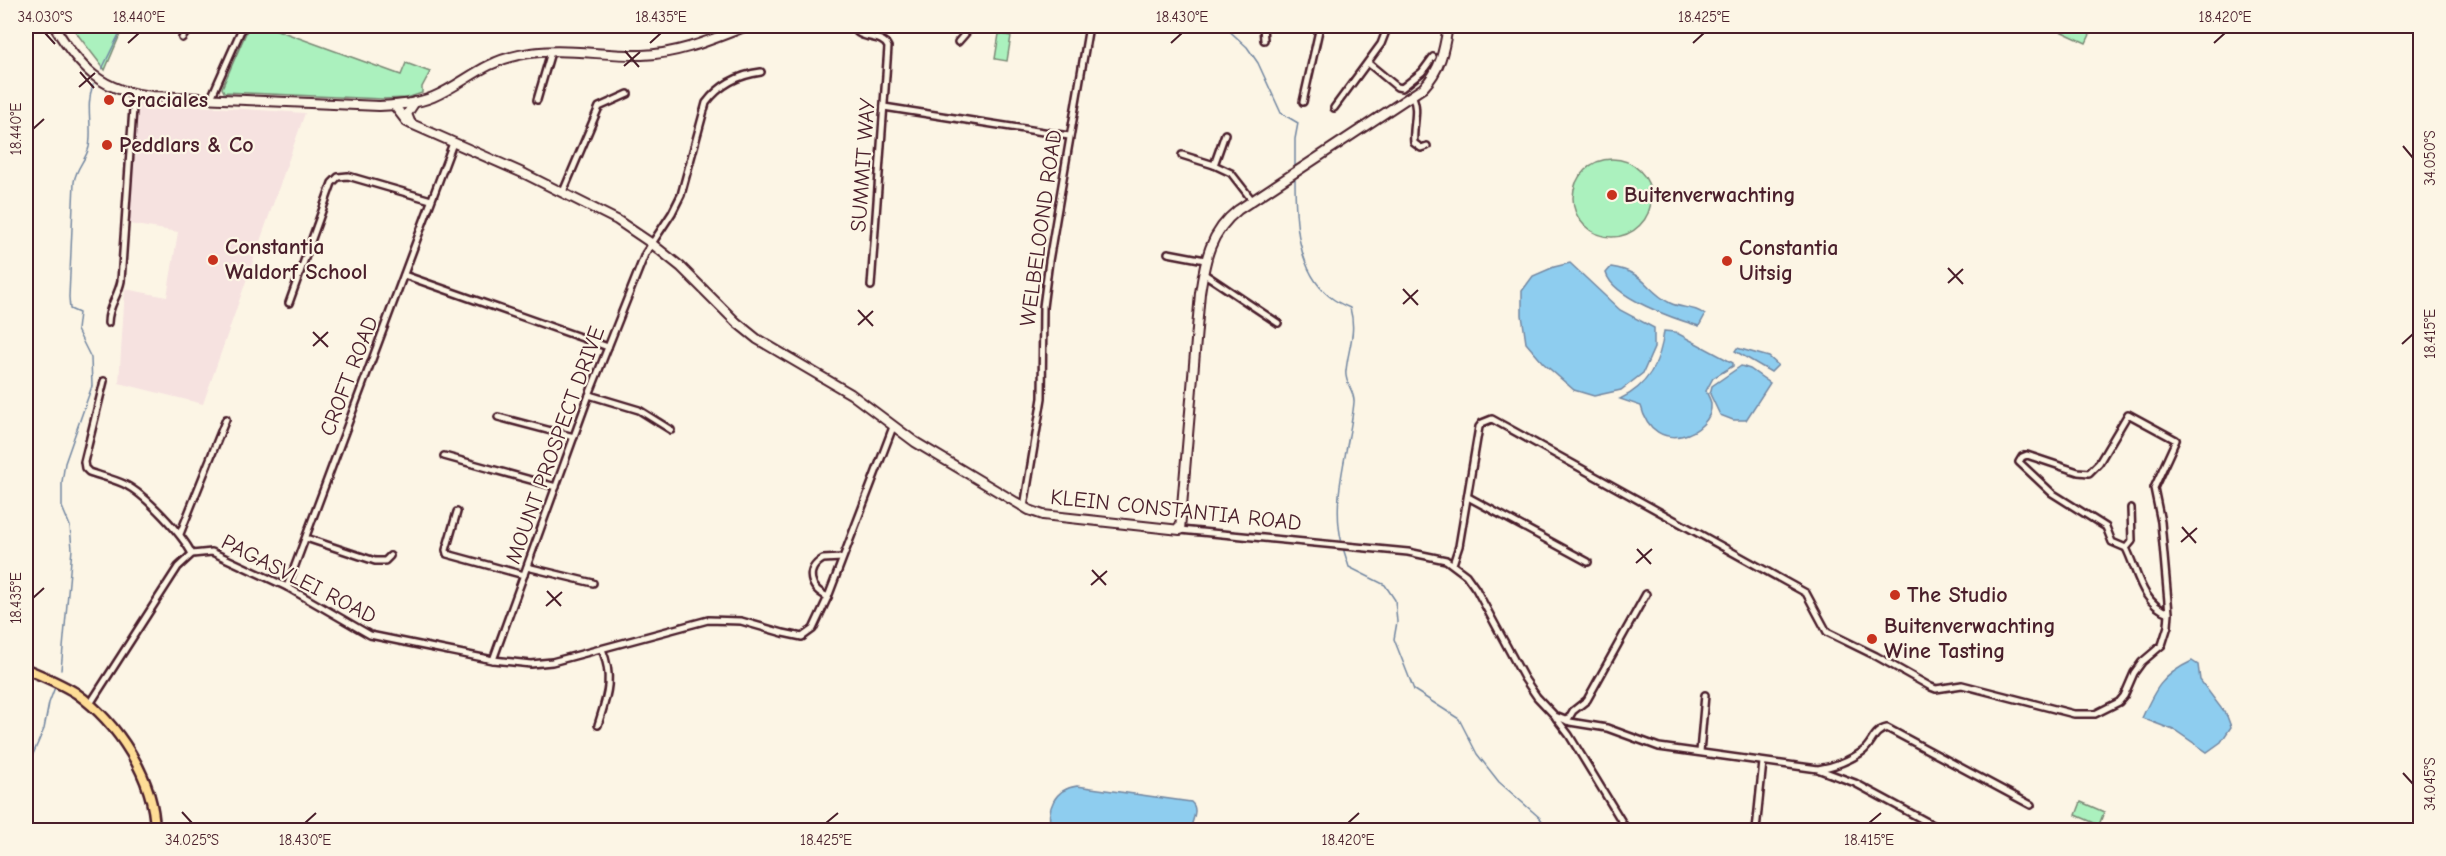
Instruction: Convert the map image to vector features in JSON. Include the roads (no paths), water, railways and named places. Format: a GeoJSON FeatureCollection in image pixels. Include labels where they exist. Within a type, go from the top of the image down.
{"type":"FeatureCollection","features":[{"type":"Feature","properties":{"kind":"main road"},"geometry":{"type":"LineString","coordinates":[[26,669],[65,686],[90,704],[115,730],[134,761],[151,803],[155,831]]}},
{"type":"Feature","properties":{"kind":"street"},"geometry":{"type":"LineString","coordinates":[[54,26],[72,54],[86,70],[113,88],[134,94],[397,105],[442,93],[496,61],[529,53],[550,51],[634,55],[662,53],[706,42],[747,26]]}},
{"type":"Feature","properties":{"kind":"street"},"geometry":{"type":"LineString","coordinates":[[182,38],[191,26]]}},
{"type":"Feature","properties":{"kind":"street"},"geometry":{"type":"LineString","coordinates":[[211,98],[242,26]]}},
{"type":"Feature","properties":{"kind":"street","name":"SUMMIT WAY"},"geometry":{"type":"LineString","coordinates":[[852,26],[859,34],[883,40],[888,46],[871,286]]}},
{"type":"Feature","properties":{"kind":"street"},"geometry":{"type":"LineString","coordinates":[[958,42],[972,26]]}},
{"type":"Feature","properties":{"kind":"street","name":"WELBELOOND ROAD"},"geometry":{"type":"LineString","coordinates":[[1024,507],[1042,398],[1045,292],[1089,26]]}},
{"type":"Feature","properties":{"kind":"street"},"geometry":{"type":"LineString","coordinates":[[1263,26],[1264,40]]}},
{"type":"Feature","properties":{"kind":"street"},"geometry":{"type":"LineString","coordinates":[[1303,102],[1320,26]]}},
{"type":"Feature","properties":{"kind":"street"},"geometry":{"type":"LineString","coordinates":[[1334,108],[1384,40],[1388,26]]}},
{"type":"Feature","properties":{"kind":"street"},"geometry":{"type":"LineString","coordinates":[[1180,530],[1204,260],[1213,239],[1232,214],[1423,88],[1437,70],[1443,54],[1448,26]]}},
{"type":"Feature","properties":{"kind":"street"},"geometry":{"type":"LineString","coordinates":[[537,100],[550,51]]}},
{"type":"Feature","properties":{"kind":"street"},"geometry":{"type":"LineString","coordinates":[[1368,63],[1397,87],[1402,88],[1417,77],[1433,57]]}},
{"type":"Feature","properties":{"kind":"street","name":"MOUNT PROSPECT DRIVE"},"geometry":{"type":"LineString","coordinates":[[493,660],[608,347],[651,243],[672,213],[681,195],[706,103],[715,91],[732,80],[761,72]]}},
{"type":"Feature","properties":{"kind":"street"},"geometry":{"type":"LineString","coordinates":[[108,323],[109,307],[121,281],[134,94]]}},
{"type":"Feature","properties":{"kind":"street"},"geometry":{"type":"LineString","coordinates":[[563,192],[599,107],[628,94]]}},
{"type":"Feature","properties":{"kind":"street"},"geometry":{"type":"LineString","coordinates":[[1412,95],[1417,106],[1413,130],[1414,143],[1421,148],[1427,146]]}},
{"type":"Feature","properties":{"kind":"street"},"geometry":{"type":"LineString","coordinates":[[411,124],[407,114],[415,102]]}},
{"type":"Feature","properties":{"kind":"street","name":"KLEIN CONSTANTIA ROAD"},"geometry":{"type":"LineString","coordinates":[[397,105],[401,117],[411,124],[604,212],[651,243],[681,267],[750,333],[846,390],[915,442],[1024,507],[1043,515],[1426,555],[1453,564],[1471,581],[1524,678],[1543,705],[1555,716],[1567,721],[1607,728],[1659,747],[1818,769],[1855,783],[1942,831]]}},
{"type":"Feature","properties":{"kind":"street"},"geometry":{"type":"LineString","coordinates":[[884,107],[1069,136]]}},
{"type":"Feature","properties":{"kind":"street"},"geometry":{"type":"LineString","coordinates":[[1214,165],[1225,134]]}},
{"type":"Feature","properties":{"kind":"street","name":"CROFT ROAD"},"geometry":{"type":"LineString","coordinates":[[287,587],[453,143]]}},
{"type":"Feature","properties":{"kind":"street"},"geometry":{"type":"LineString","coordinates":[[1182,154],[1234,175],[1252,200]]}},
{"type":"Feature","properties":{"kind":"street"},"geometry":{"type":"LineString","coordinates":[[290,303],[332,183],[338,177],[348,176],[431,200]]}},
{"type":"Feature","properties":{"kind":"street"},"geometry":{"type":"LineString","coordinates":[[1168,253],[1204,260]]}},
{"type":"Feature","properties":{"kind":"street"},"geometry":{"type":"LineString","coordinates":[[1203,273],[1278,323]]}},
{"type":"Feature","properties":{"kind":"street"},"geometry":{"type":"LineString","coordinates":[[404,275],[608,347]]}},
{"type":"Feature","properties":{"kind":"street"},"geometry":{"type":"LineString","coordinates":[[104,381],[84,462],[85,468],[89,472],[133,489],[180,534],[192,554]]}},
{"type":"Feature","properties":{"kind":"street"},"geometry":{"type":"LineString","coordinates":[[589,395],[639,410],[671,430]]}},
{"type":"Feature","properties":{"kind":"street"},"geometry":{"type":"LineString","coordinates":[[1453,564],[1459,546],[1479,427],[1492,419],[1806,593],[1827,632],[1936,689],[1962,685],[2074,714],[2095,714],[2119,702],[2142,662],[2162,645],[2166,638],[2169,613],[2161,522],[2154,488],[2176,440],[2128,414],[2099,463],[2089,473],[2078,472],[2027,455],[2019,462],[2052,494],[2101,522],[2109,531],[2112,542],[2126,548],[2139,583],[2161,609],[2169,613]]}},
{"type":"Feature","properties":{"kind":"street"},"geometry":{"type":"LineString","coordinates":[[498,417],[574,437]]}},
{"type":"Feature","properties":{"kind":"street"},"geometry":{"type":"LineString","coordinates":[[180,534],[226,419]]}},
{"type":"Feature","properties":{"kind":"street","name":"PAGASVLEI ROAD"},"geometry":{"type":"LineString","coordinates":[[90,704],[174,573],[192,554],[207,551],[287,587],[370,635],[493,660],[537,664],[602,649],[688,624],[718,619],[741,621],[802,637],[813,629],[828,597],[893,427]]}},
{"type":"Feature","properties":{"kind":"street"},"geometry":{"type":"LineString","coordinates":[[444,456],[556,487]]}},
{"type":"Feature","properties":{"kind":"street"},"geometry":{"type":"LineString","coordinates":[[1468,497],[1588,562]]}},
{"type":"Feature","properties":{"kind":"street"},"geometry":{"type":"LineString","coordinates":[[2126,548],[2132,541],[2131,508]]}},
{"type":"Feature","properties":{"kind":"street"},"geometry":{"type":"LineString","coordinates":[[457,512],[446,549],[447,554],[524,575]]}},
{"type":"Feature","properties":{"kind":"street"},"geometry":{"type":"LineString","coordinates":[[306,538],[375,561],[385,561],[390,556]]}},
{"type":"Feature","properties":{"kind":"street"},"geometry":{"type":"LineString","coordinates":[[828,597],[817,591],[812,584],[813,568],[823,559],[842,558]]}},
{"type":"Feature","properties":{"kind":"street"},"geometry":{"type":"LineString","coordinates":[[527,567],[593,583]]}},
{"type":"Feature","properties":{"kind":"street"},"geometry":{"type":"LineString","coordinates":[[1567,721],[1573,711],[1587,700],[1646,594]]}},
{"type":"Feature","properties":{"kind":"street"},"geometry":{"type":"LineString","coordinates":[[598,725],[610,674],[602,649]]}},
{"type":"Feature","properties":{"kind":"street"},"geometry":{"type":"LineString","coordinates":[[1700,752],[1705,695]]}},
{"type":"Feature","properties":{"kind":"street"},"geometry":{"type":"LineString","coordinates":[[1555,716],[1627,831]]}},
{"type":"Feature","properties":{"kind":"street","name":"KLEIN CONSTANTIA ROAD"},"geometry":{"type":"LineString","coordinates":[[1818,769],[1832,766],[1861,752],[1876,732],[1883,728],[1890,728],[2031,805]]}},
{"type":"Feature","properties":{"kind":"street"},"geometry":{"type":"LineString","coordinates":[[1756,831],[1762,762]]}},
{"type":"Feature","properties":{"kind":"water"},"geometry":{"type":"Polygon","coordinates":[[[1570,263],[1620,310],[1654,328],[1654,348],[1643,373],[1621,390],[1594,396],[1574,390],[1543,363],[1526,343],[1522,315],[1522,291],[1533,276],[1570,263]]]}},
{"type":"Feature","properties":{"kind":"water"},"geometry":{"type":"Polygon","coordinates":[[[1611,267],[1623,269],[1638,277],[1670,303],[1701,312],[1705,315],[1699,326],[1646,306],[1620,291],[1606,273],[1611,267]]]}},
{"type":"Feature","properties":{"kind":"water"},"geometry":{"type":"Polygon","coordinates":[[[1664,331],[1675,332],[1733,363],[1733,366],[1713,378],[1706,391],[1711,404],[1709,415],[1703,424],[1682,436],[1670,436],[1658,432],[1648,422],[1641,406],[1620,399],[1638,387],[1651,371],[1660,352],[1664,331]]]}},
{"type":"Feature","properties":{"kind":"water"},"geometry":{"type":"Polygon","coordinates":[[[1737,348],[1769,357],[1778,365],[1771,372],[1735,351],[1737,348]]]}},
{"type":"Feature","properties":{"kind":"water"},"geometry":{"type":"Polygon","coordinates":[[[1741,366],[1750,369],[1770,383],[1746,420],[1733,420],[1720,415],[1710,394],[1712,386],[1741,366]]]}},
{"type":"Feature","properties":{"kind":"water"},"geometry":{"type":"Polygon","coordinates":[[[2192,661],[2198,665],[2200,680],[2227,716],[2231,727],[2221,742],[2207,752],[2176,731],[2142,718],[2151,699],[2166,678],[2192,661]]]}},
{"type":"Feature","properties":{"kind":"water"},"geometry":{"type":"Polygon","coordinates":[[[1077,786],[1191,802],[1195,811],[1191,827],[1051,830],[1050,815],[1054,801],[1063,791],[1077,786]]]}},
{"type":"Feature","properties":{"kind":"waterway"},"geometry":{"type":"LineString","coordinates":[[102,69],[123,26]]}},
{"type":"Feature","properties":{"kind":"waterway"},"geometry":{"type":"LineString","coordinates":[[1224,26],[1247,47],[1258,63],[1281,113],[1298,123],[1295,139],[1295,169]]}},
{"type":"Feature","properties":{"kind":"waterway"},"geometry":{"type":"LineString","coordinates":[[61,670],[72,549],[70,526],[62,507],[62,482],[65,463],[92,386],[91,358],[77,330],[79,313],[70,309],[69,297],[74,182],[89,147],[90,101],[93,85]]}},
{"type":"Feature","properties":{"kind":"waterway"},"geometry":{"type":"LineString","coordinates":[[1295,177],[1297,225],[1310,272],[1318,285],[1331,298],[1350,308],[1352,317],[1353,325],[1346,375],[1354,402],[1339,490],[1339,526],[1342,543]]}},
{"type":"Feature","properties":{"kind":"waterway"},"geometry":{"type":"LineString","coordinates":[[1343,548],[1349,567],[1385,585],[1395,600],[1397,622],[1394,639],[1414,690],[1459,719],[1477,754],[1499,782],[1540,818],[1548,830]]}},
{"type":"Feature","properties":{"kind":"waterway"},"geometry":{"type":"LineString","coordinates":[[26,770],[44,729],[55,687]]}},
{"type":"Feature","properties":{"kind":"place","name":"Graciales"},"geometry":{"type":"Point","coordinates":[109,100]}},
{"type":"Feature","properties":{"kind":"place","name":"Peddlars & Co"},"geometry":{"type":"Point","coordinates":[107,145]}},
{"type":"Feature","properties":{"kind":"place","name":"Buitenverwachting"},"geometry":{"type":"Point","coordinates":[1612,195]}},
{"type":"Feature","properties":{"kind":"place","name":"Constantia Waldorf School"},"geometry":{"type":"Point","coordinates":[213,260]}},
{"type":"Feature","properties":{"kind":"place","name":"Constantia Uitsig"},"geometry":{"type":"Point","coordinates":[1727,261]}},
{"type":"Feature","properties":{"kind":"place","name":"The Studio"},"geometry":{"type":"Point","coordinates":[1895,595]}},
{"type":"Feature","properties":{"kind":"place","name":"Buitenverwachting Wine Tasting"},"geometry":{"type":"Point","coordinates":[1872,639]}}]}
